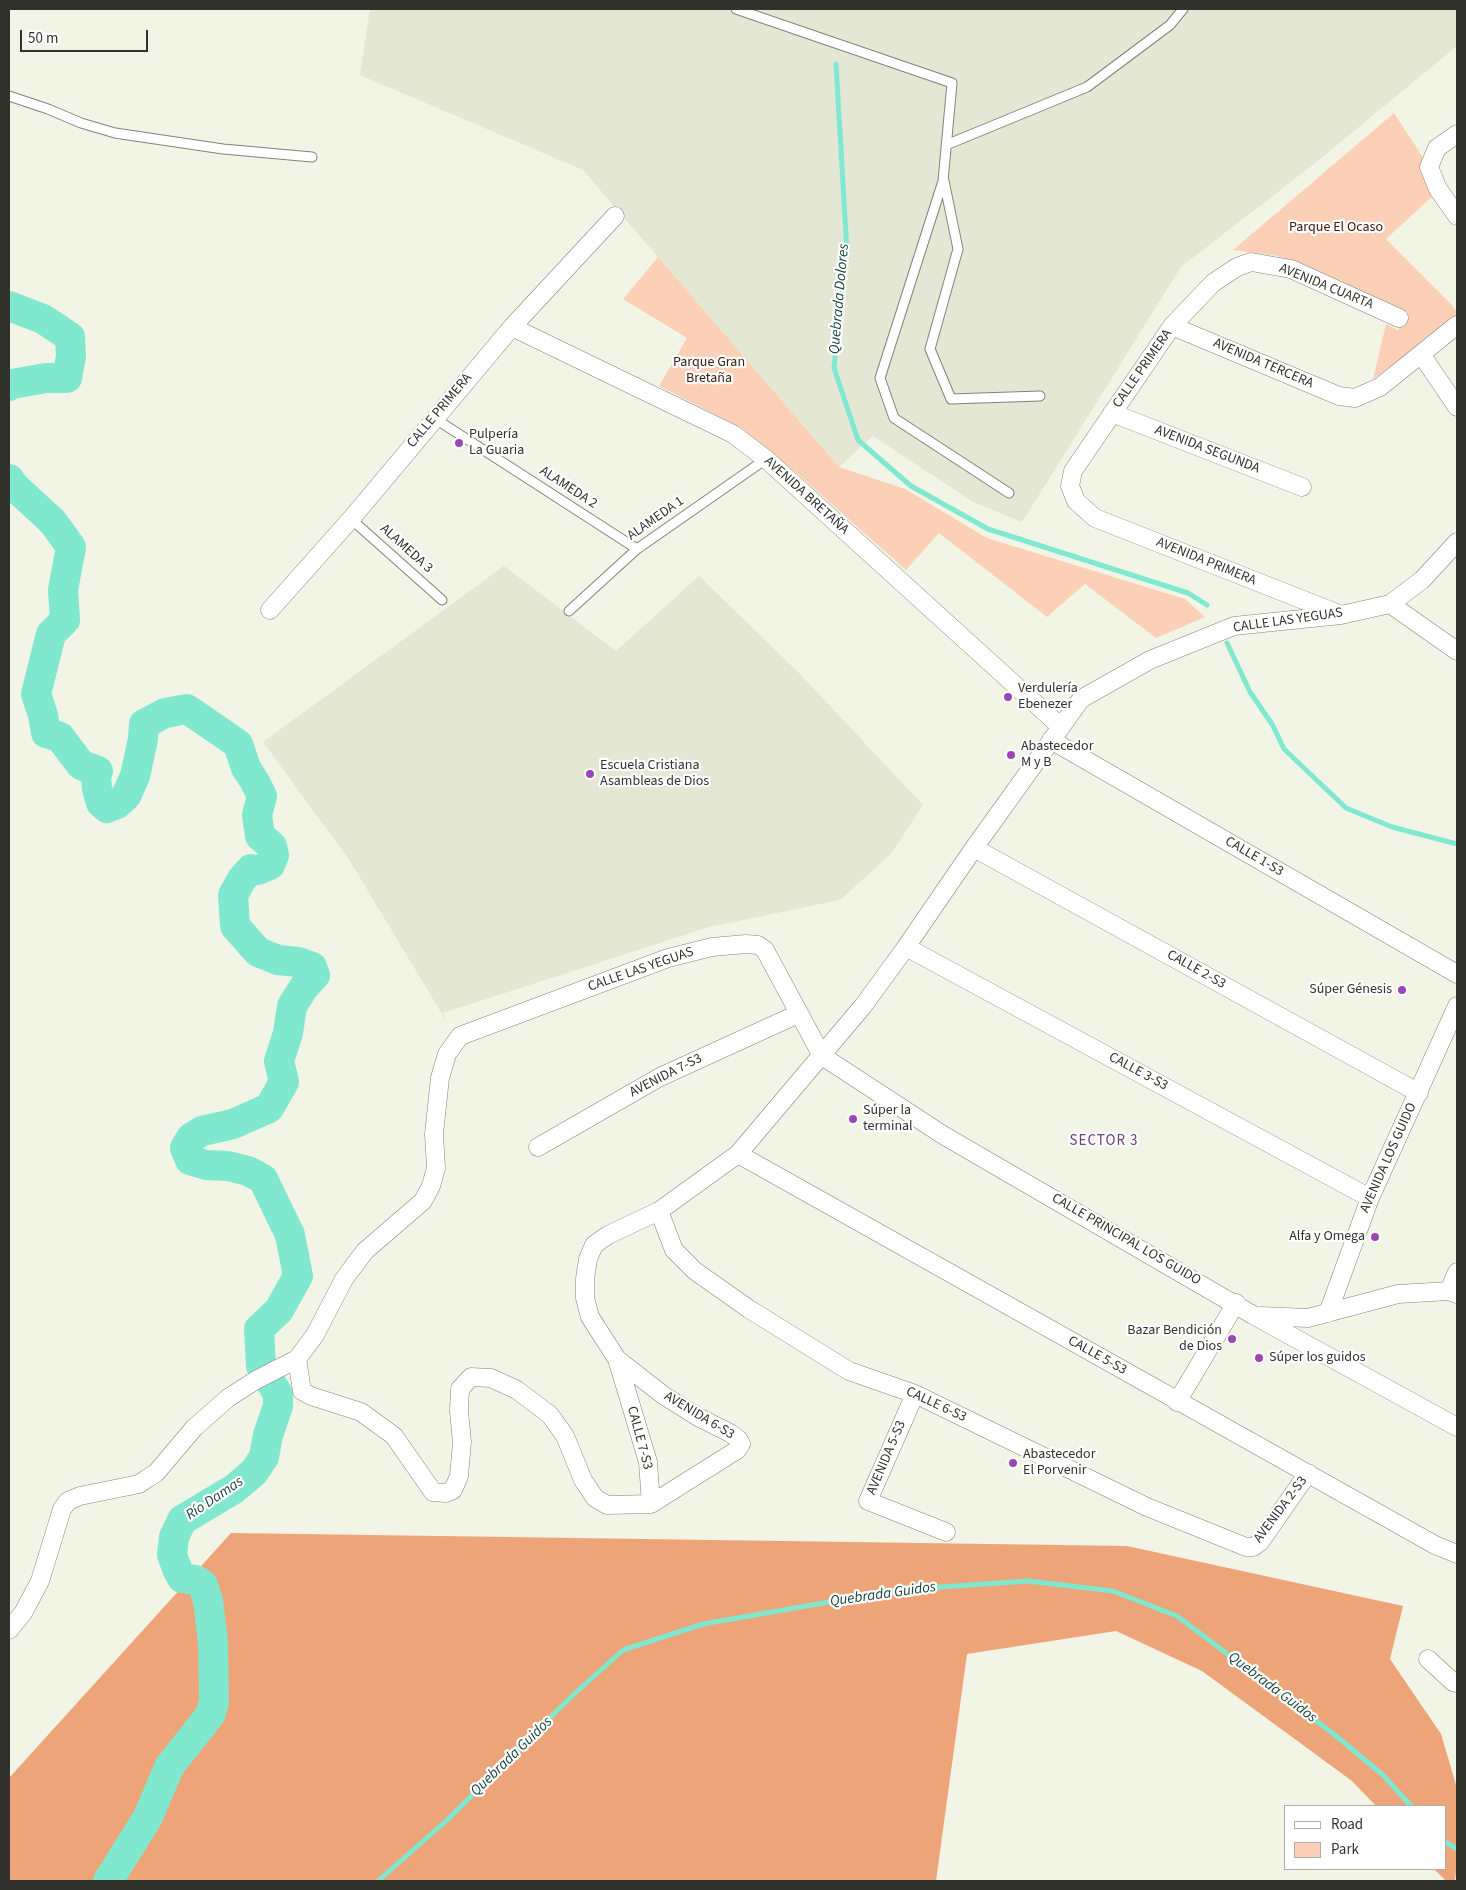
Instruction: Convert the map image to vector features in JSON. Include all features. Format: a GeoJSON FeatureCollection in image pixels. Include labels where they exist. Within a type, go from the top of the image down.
{"type":"FeatureCollection","features":[{"type":"Feature","properties":{"kind":"street"},"geometry":{"type":"LineString","coordinates":[[1457,134],[1437,148],[1428,167],[1438,189],[1457,216]]}},
{"type":"Feature","properties":{"kind":"street","name":"CALLE PRIMERA"},"geometry":{"type":"LineString","coordinates":[[270,610],[351,519],[512,327],[615,216]]}},
{"type":"Feature","properties":{"kind":"street","name":"CALLE PRIMERA"},"geometry":{"type":"LineString","coordinates":[[1076,501],[1070,486],[1073,471],[1172,326],[1214,283],[1237,267],[1251,262]]}},
{"type":"Feature","properties":{"kind":"street","name":"AVENIDA CUARTA"},"geometry":{"type":"LineString","coordinates":[[1251,262],[1291,270],[1399,318]]}},
{"type":"Feature","properties":{"kind":"street","name":"AVENIDA TERCERA"},"geometry":{"type":"LineString","coordinates":[[1172,326],[1339,396],[1355,398],[1380,387],[1421,354]]}},
{"type":"Feature","properties":{"kind":"street"},"geometry":{"type":"LineString","coordinates":[[1457,326],[1421,354],[1457,407]]}},
{"type":"Feature","properties":{"kind":"street","name":"AVENIDA BRETAÑA"},"geometry":{"type":"LineString","coordinates":[[512,327],[733,434],[766,459],[1055,733]]}},
{"type":"Feature","properties":{"kind":"street","name":"AVENIDA SEGUNDA"},"geometry":{"type":"LineString","coordinates":[[1112,413],[1302,487]]}},
{"type":"Feature","properties":{"kind":"street","name":"AVENIDA PRIMERA"},"geometry":{"type":"LineString","coordinates":[[1076,501],[1096,518],[1341,615]]}},
{"type":"Feature","properties":{"kind":"street","name":"CALLE LAS YEGUAS"},"geometry":{"type":"LineString","coordinates":[[9,1630],[23,1613],[40,1581],[62,1509],[68,1501],[80,1496],[139,1484],[156,1473],[194,1428],[228,1398],[256,1380],[297,1359],[315,1335],[344,1279],[365,1251],[424,1201],[436,1168],[434,1134],[440,1078],[447,1054],[460,1036],[668,958],[712,947],[746,944],[758,945],[765,950],[822,1056],[863,1006],[906,947],[1080,699],[1150,660],[1234,626],[1341,615],[1390,604],[1422,580],[1457,542]]}},
{"type":"Feature","properties":{"kind":"street"},"geometry":{"type":"LineString","coordinates":[[1390,604],[1457,651]]}},
{"type":"Feature","properties":{"kind":"street","name":"CALLE 1-S3"},"geometry":{"type":"LineString","coordinates":[[1055,733],[1457,974]]}},
{"type":"Feature","properties":{"kind":"street","name":"CALLE 2-S3"},"geometry":{"type":"LineString","coordinates":[[974,848],[1418,1093]]}},
{"type":"Feature","properties":{"kind":"street","name":"CALLE 3-S3"},"geometry":{"type":"LineString","coordinates":[[906,947],[1370,1198]]}},
{"type":"Feature","properties":{"kind":"street","name":"AVENIDA LOS GUIDO"},"geometry":{"type":"LineString","coordinates":[[1328,1313],[1370,1198],[1457,1006]]}},
{"type":"Feature","properties":{"kind":"street","name":"AVENIDA 7-S3"},"geometry":{"type":"LineString","coordinates":[[538,1148],[660,1077],[798,1014]]}},
{"type":"Feature","properties":{"kind":"street","name":"CALLE 7-S3"},"geometry":{"type":"LineString","coordinates":[[651,1504],[648,1462],[617,1359],[590,1317],[585,1298],[584,1279],[588,1259],[594,1245],[608,1235],[660,1211],[738,1154],[822,1056]]}},
{"type":"Feature","properties":{"kind":"street","name":"CALLE PRINCIPAL LOS GUIDO"},"geometry":{"type":"LineString","coordinates":[[822,1056],[943,1135],[1236,1303],[1253,1315],[1457,1427]]}},
{"type":"Feature","properties":{"kind":"street","name":"CALLE 5-S3"},"geometry":{"type":"LineString","coordinates":[[738,1154],[1177,1402],[1435,1545],[1457,1554]]}},
{"type":"Feature","properties":{"kind":"street","name":"CALLE 6-S3"},"geometry":{"type":"LineString","coordinates":[[660,1211],[674,1250],[695,1271],[749,1309],[849,1371],[915,1394],[1147,1507],[1246,1547],[1253,1547]]}},
{"type":"Feature","properties":{"kind":"street"},"geometry":{"type":"LineString","coordinates":[[1253,1315],[1308,1318],[1398,1294],[1453,1292],[1457,1272]]}},
{"type":"Feature","properties":{"kind":"street"},"geometry":{"type":"LineString","coordinates":[[1177,1402],[1236,1303]]}},
{"type":"Feature","properties":{"kind":"street"},"geometry":{"type":"LineString","coordinates":[[297,1359],[302,1391],[311,1396],[361,1412],[394,1436],[433,1492],[446,1494],[453,1490],[459,1476],[462,1442],[459,1411],[460,1389],[471,1377],[491,1378],[517,1390],[550,1415],[565,1436],[583,1480],[595,1498],[607,1505],[651,1504]]}},
{"type":"Feature","properties":{"kind":"street","name":"AVENIDA 6-S3"},"geometry":{"type":"LineString","coordinates":[[617,1359],[663,1395],[698,1417],[730,1433],[741,1444],[737,1450],[651,1504]]}},
{"type":"Feature","properties":{"kind":"street","name":"AVENIDA 5-S3"},"geometry":{"type":"LineString","coordinates":[[915,1394],[868,1501],[946,1532]]}},
{"type":"Feature","properties":{"kind":"street","name":"AVENIDA 2-S3"},"geometry":{"type":"LineString","coordinates":[[1253,1547],[1266,1534],[1308,1473]]}},
{"type":"Feature","properties":{"kind":"street"},"geometry":{"type":"LineString","coordinates":[[1428,1659],[1453,1682],[1457,1683]]}},
{"type":"Feature","properties":{"kind":"lane"},"geometry":{"type":"LineString","coordinates":[[736,9],[952,83],[944,181],[880,378],[894,418],[1009,493]]}},
{"type":"Feature","properties":{"kind":"lane"},"geometry":{"type":"LineString","coordinates":[[946,145],[1087,87],[1170,25],[1183,9]]}},
{"type":"Feature","properties":{"kind":"lane"},"geometry":{"type":"LineString","coordinates":[[9,96],[115,134],[223,149],[312,157]]}},
{"type":"Feature","properties":{"kind":"lane"},"geometry":{"type":"LineString","coordinates":[[944,181],[958,248],[930,349],[951,399],[1040,396]]}},
{"type":"Feature","properties":{"kind":"lane","name":"ALAMEDA 2"},"geometry":{"type":"LineString","coordinates":[[434,418],[637,549]]}},
{"type":"Feature","properties":{"kind":"lane","name":"ALAMEDA 1"},"geometry":{"type":"LineString","coordinates":[[569,611],[637,549],[766,459]]}},
{"type":"Feature","properties":{"kind":"lane","name":"ALAMEDA 3"},"geometry":{"type":"LineString","coordinates":[[351,519],[442,600]]}},
{"type":"Feature","properties":{"kind":"shaded area"},"geometry":{"type":"Polygon","coordinates":[[[370,9],[1457,9],[1457,46],[1319,160],[1181,267],[1022,522],[973,502],[873,436],[839,467],[583,170],[360,75],[370,9]]]}},
{"type":"Feature","properties":{"kind":"shaded area","name":"Escuela Cristiana Asambleas de Dios"},"geometry":{"type":"Polygon","coordinates":[[[504,566],[616,651],[699,576],[800,674],[923,805],[891,854],[840,900],[709,927],[443,1013],[448,1024],[350,861],[263,742],[504,566]]]}},
{"type":"Feature","properties":{"kind":"shaded area"},"geometry":{"type":"Polygon","coordinates":[[[231,1533],[1127,1546],[1403,1606],[1390,1659],[1441,1734],[1457,1788],[1457,1864],[1455,1881],[1446,1881],[1435,1870],[1446,1870],[1446,1805],[1375,1805],[1352,1781],[1202,1671],[1116,1631],[967,1654],[936,1881],[9,1881],[9,1778],[231,1533]]]}},
{"type":"Feature","properties":{"kind":"green space","name":"Parque El Ocaso"},"geometry":{"type":"Polygon","coordinates":[[[1394,113],[1424,159],[1434,195],[1386,239],[1451,304],[1457,312],[1457,318],[1373,379],[1386,324],[1398,330],[1408,318],[1278,256],[1233,250],[1394,113]]]}},
{"type":"Feature","properties":{"kind":"green space","name":"Parque Gran Bretaña"},"geometry":{"type":"Polygon","coordinates":[[[658,257],[839,467],[905,489],[987,538],[1185,599],[1205,617],[1156,638],[1085,584],[1047,617],[939,533],[906,570],[799,475],[740,427],[659,386],[687,338],[623,299],[658,257]]]}},
{"type":"Feature","properties":{"kind":"waterway","name":"Quebrada Dolores"},"geometry":{"type":"LineString","coordinates":[[836,64],[847,252],[844,262],[834,368],[858,440],[911,486],[988,529],[1188,593],[1207,605]]}},
{"type":"Feature","properties":{"kind":"waterway","name":"Río Damas"},"geometry":{"type":"LineString","coordinates":[[9,306],[43,319],[70,337],[71,356],[67,378],[46,378],[9,386]]}},
{"type":"Feature","properties":{"kind":"waterway","name":"Río Damas"},"geometry":{"type":"LineString","coordinates":[[9,479],[15,487],[53,522],[71,547],[63,590],[65,620],[51,634],[36,694],[43,715],[46,733],[60,737],[81,765],[98,771],[96,777],[97,789],[101,803],[107,808],[117,804],[126,796],[135,776],[143,739],[144,724],[165,713],[187,709],[238,744],[246,768],[262,796],[257,815],[260,836],[272,846],[274,855],[270,865],[258,870],[251,869],[242,879],[233,895],[235,926],[258,952],[278,960],[298,962],[312,967],[315,975],[304,987],[292,1006],[288,1033],[279,1061],[284,1082],[269,1108],[233,1124],[202,1131],[191,1138],[185,1148],[190,1160],[206,1165],[228,1166],[248,1171],[263,1179],[290,1235],[298,1276],[279,1310],[259,1329],[261,1366],[278,1394],[278,1406],[268,1435],[264,1457],[254,1472],[234,1489],[182,1520],[174,1537],[172,1555],[178,1571],[182,1578],[196,1580],[203,1585],[208,1601],[213,1642],[214,1702],[210,1715],[169,1767],[148,1817],[108,1881]]}},
{"type":"Feature","properties":{"kind":"waterway","name":"Quebrada Dolores"},"geometry":{"type":"LineString","coordinates":[[1227,643],[1250,692],[1272,724],[1284,749],[1346,808],[1392,827],[1457,844]]}},
{"type":"Feature","properties":{"kind":"waterway","name":"Quebrada Guidos"},"geometry":{"type":"LineString","coordinates":[[378,1881],[447,1820],[573,1695],[623,1650],[703,1624],[898,1590],[1028,1581],[1113,1591],[1177,1616],[1335,1735],[1383,1775],[1410,1805]]}},
{"type":"Feature","properties":{"kind":"waterway","name":"Quebrada Guidos"},"geometry":{"type":"LineString","coordinates":[[1446,1843],[1457,1849]]}},
{"type":"Feature","properties":{"kind":"place","name":"Pulpería La Guaria"},"geometry":{"type":"Point","coordinates":[459,443]}},
{"type":"Feature","properties":{"kind":"place","name":"Verdulería Ebenezer"},"geometry":{"type":"Point","coordinates":[1008,697]}},
{"type":"Feature","properties":{"kind":"place","name":"Abastecedor M y B"},"geometry":{"type":"Point","coordinates":[1011,755]}},
{"type":"Feature","properties":{"kind":"place","name":"Escuela Cristiana Asambleas de Dios"},"geometry":{"type":"Point","coordinates":[590,774]}},
{"type":"Feature","properties":{"kind":"place","name":"Súper Génesis"},"geometry":{"type":"Point","coordinates":[1402,990]}},
{"type":"Feature","properties":{"kind":"place","name":"Súper la terminal"},"geometry":{"type":"Point","coordinates":[853,1119]}},
{"type":"Feature","properties":{"kind":"place","name":"Alfa y Omega"},"geometry":{"type":"Point","coordinates":[1375,1237]}},
{"type":"Feature","properties":{"kind":"place","name":"Bazar Bendición de Dios"},"geometry":{"type":"Point","coordinates":[1232,1339]}},
{"type":"Feature","properties":{"kind":"place","name":"Súper los guidos"},"geometry":{"type":"Point","coordinates":[1259,1358]}},
{"type":"Feature","properties":{"kind":"place","name":"Abastecedor El Porvenir"},"geometry":{"type":"Point","coordinates":[1013,1463]}},
{"type":"Feature","properties":{"kind":"district","name":"SECTOR 3"},"geometry":{"type":"Point","coordinates":[1104,1142]}}]}
